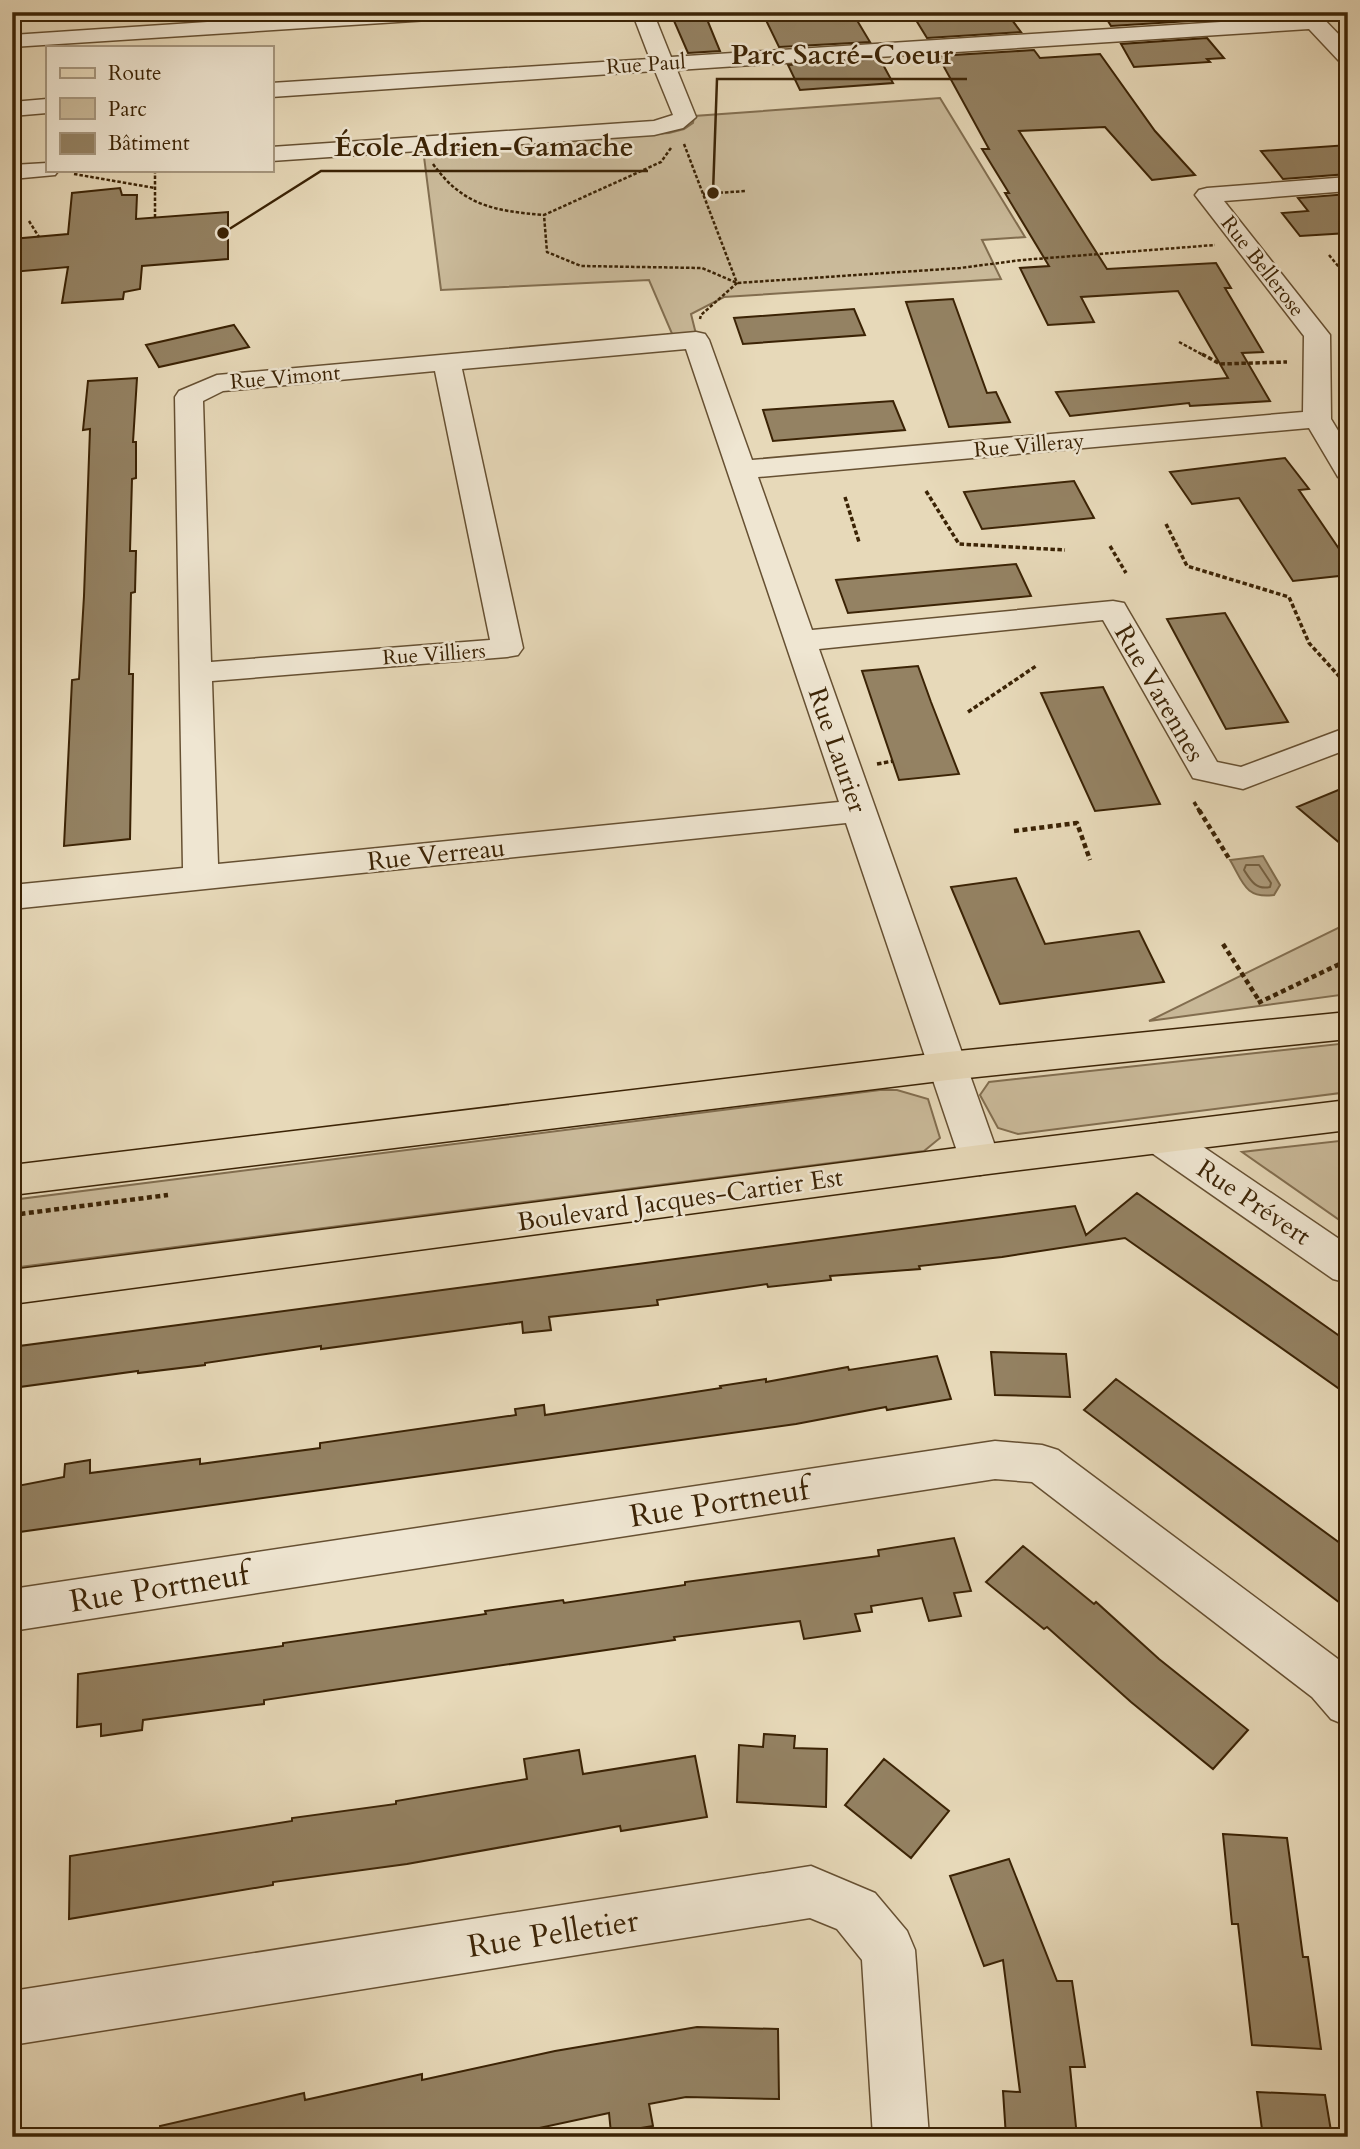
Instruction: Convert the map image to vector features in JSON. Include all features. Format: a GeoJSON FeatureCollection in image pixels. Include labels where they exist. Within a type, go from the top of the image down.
{"type":"FeatureCollection","features":[{"type":"Feature","properties":{"kind":"main road"},"geometry":{"type":"LineString","coordinates":[[12,1180],[948,1066],[1348,1025]]}},
{"type":"Feature","properties":{"kind":"main road","name":"Boulevard Jacques-Cartier Est"},"geometry":{"type":"LineString","coordinates":[[12,1287],[980,1160],[1348,1115]]}},
{"type":"Feature","properties":{"kind":"street"},"geometry":{"type":"LineString","coordinates":[[12,41],[460,12]]}},
{"type":"Feature","properties":{"kind":"street"},"geometry":{"type":"LineString","coordinates":[[273,154],[654,128],[678,129],[685,117],[642,12]]}},
{"type":"Feature","properties":{"kind":"street"},"geometry":{"type":"LineString","coordinates":[[1310,17],[1348,57]]}},
{"type":"Feature","properties":{"kind":"street","name":"Rue Paul"},"geometry":{"type":"LineString","coordinates":[[273,90],[1310,17]]}},
{"type":"Feature","properties":{"kind":"street"},"geometry":{"type":"LineString","coordinates":[[12,109],[46,106]]}},
{"type":"Feature","properties":{"kind":"street"},"geometry":{"type":"LineString","coordinates":[[12,172],[46,171]]}},
{"type":"Feature","properties":{"kind":"street","name":"Rue Bellerose"},"geometry":{"type":"LineString","coordinates":[[1317,419],[1317,335],[1207,195],[1348,184]]}},
{"type":"Feature","properties":{"kind":"street","name":"Rue Vimont"},"geometry":{"type":"LineString","coordinates":[[201,877],[190,397],[217,383],[696,340]]}},
{"type":"Feature","properties":{"kind":"street","name":"Rue Laurier"},"geometry":{"type":"LineString","coordinates":[[696,340],[980,1160]]}},
{"type":"Feature","properties":{"kind":"street","name":"Rue Villiers"},"geometry":{"type":"LineString","coordinates":[[196,673],[507,648],[447,363]]}},
{"type":"Feature","properties":{"kind":"street"},"geometry":{"type":"LineString","coordinates":[[1317,419],[1348,471]]}},
{"type":"Feature","properties":{"kind":"street","name":"Rue Villeray"},"geometry":{"type":"LineString","coordinates":[[741,470],[1317,419]]}},
{"type":"Feature","properties":{"kind":"street","name":"Rue Varennes"},"geometry":{"type":"LineString","coordinates":[[800,641],[1113,610],[1205,771],[1243,778],[1348,737]]}},
{"type":"Feature","properties":{"kind":"street","name":"Rue Verreau"},"geometry":{"type":"LineString","coordinates":[[12,897],[859,811]]}},
{"type":"Feature","properties":{"kind":"street","name":"Rue Prévert"},"geometry":{"type":"LineString","coordinates":[[1160,1138],[1348,1267]]}},
{"type":"Feature","properties":{"kind":"street","name":"Rue Portneuf"},"geometry":{"type":"LineString","coordinates":[[12,1609],[995,1460],[1042,1464],[1329,1681],[1348,1703]]}},
{"type":"Feature","properties":{"kind":"street","name":"Rue Pelletier"},"geometry":{"type":"LineString","coordinates":[[12,2018],[811,1892],[856,1911],[888,1951],[901,2137]]}},
{"type":"Feature","properties":{"kind":"path"},"geometry":{"type":"LineString","coordinates":[[876,12],[877,19]]}},
{"type":"Feature","properties":{"kind":"path"},"geometry":{"type":"LineString","coordinates":[[678,129],[737,283]]}},
{"type":"Feature","properties":{"kind":"path"},"geometry":{"type":"LineString","coordinates":[[422,144],[439,174],[470,202],[500,211],[544,215],[661,162],[678,129]]}},
{"type":"Feature","properties":{"kind":"path"},"geometry":{"type":"LineString","coordinates":[[63,172],[155,188]]}},
{"type":"Feature","properties":{"kind":"path"},"geometry":{"type":"LineString","coordinates":[[155,172],[155,217]]}},
{"type":"Feature","properties":{"kind":"path"},"geometry":{"type":"LineString","coordinates":[[703,194],[746,191]]}},
{"type":"Feature","properties":{"kind":"path"},"geometry":{"type":"LineString","coordinates":[[544,215],[547,252],[581,266],[702,268],[737,283],[960,268],[1021,260],[1244,243]]}},
{"type":"Feature","properties":{"kind":"path"},"geometry":{"type":"LineString","coordinates":[[29,221],[38,237]]}},
{"type":"Feature","properties":{"kind":"path"},"geometry":{"type":"LineString","coordinates":[[1329,255],[1348,278]]}},
{"type":"Feature","properties":{"kind":"path"},"geometry":{"type":"LineString","coordinates":[[696,340],[701,314],[737,283]]}},
{"type":"Feature","properties":{"kind":"path"},"geometry":{"type":"LineString","coordinates":[[1179,342],[1220,365],[1317,360]]}},
{"type":"Feature","properties":{"kind":"path"},"geometry":{"type":"LineString","coordinates":[[926,491],[959,544],[1065,550]]}},
{"type":"Feature","properties":{"kind":"path"},"geometry":{"type":"LineString","coordinates":[[845,497],[859,542]]}},
{"type":"Feature","properties":{"kind":"path"},"geometry":{"type":"LineString","coordinates":[[1166,524],[1187,566],[1289,597],[1309,643],[1347,685]]}},
{"type":"Feature","properties":{"kind":"path"},"geometry":{"type":"LineString","coordinates":[[1110,546],[1126,573]]}},
{"type":"Feature","properties":{"kind":"path"},"geometry":{"type":"LineString","coordinates":[[1338,547],[1348,547]]}},
{"type":"Feature","properties":{"kind":"path"},"geometry":{"type":"LineString","coordinates":[[968,712],[1036,666]]}},
{"type":"Feature","properties":{"kind":"path"},"geometry":{"type":"LineString","coordinates":[[1194,802],[1230,860]]}},
{"type":"Feature","properties":{"kind":"path"},"geometry":{"type":"LineString","coordinates":[[1014,831],[1077,823],[1090,860]]}},
{"type":"Feature","properties":{"kind":"path"},"geometry":{"type":"LineString","coordinates":[[1223,944],[1260,1002]]}},
{"type":"Feature","properties":{"kind":"green space"},"geometry":{"type":"Polygon","coordinates":[[[940,98],[1025,237],[982,240],[1001,279],[724,297],[691,314],[696,334],[673,336],[649,280],[441,290],[423,149],[669,133],[693,123],[694,116],[940,98]]]}},
{"type":"Feature","properties":{"kind":"green space"},"geometry":{"type":"Polygon","coordinates":[[[1348,923],[1348,994],[1149,1021],[1348,923]]]}},
{"type":"Feature","properties":{"kind":"green space"},"geometry":{"type":"Polygon","coordinates":[[[1348,1043],[1348,1092],[1018,1134],[998,1128],[980,1095],[989,1082],[1348,1043]]]}},
{"type":"Feature","properties":{"kind":"green space"},"geometry":{"type":"Polygon","coordinates":[[[897,1090],[928,1099],[940,1138],[924,1151],[12,1268],[12,1200],[897,1090]]]}},
{"type":"Feature","properties":{"kind":"green space"},"geometry":{"type":"Polygon","coordinates":[[[1348,1140],[1348,1226],[1242,1152],[1348,1140]]]}},
{"type":"Feature","properties":{"kind":"water"},"geometry":{"type":"Polygon","coordinates":[[[1263,856],[1280,885],[1274,895],[1264,896],[1251,891],[1242,882],[1230,860],[1263,856]]]}},
{"type":"Feature","properties":{"kind":"building"},"geometry":{"type":"Polygon","coordinates":[[[704,12],[720,51],[688,53],[671,14],[704,12]]]}},
{"type":"Feature","properties":{"kind":"building"},"geometry":{"type":"Polygon","coordinates":[[[762,12],[852,12],[870,42],[779,47],[762,12]]]}},
{"type":"Feature","properties":{"kind":"building"},"geometry":{"type":"Polygon","coordinates":[[[911,12],[1006,12],[1021,32],[927,38],[911,12]]]}},
{"type":"Feature","properties":{"kind":"building"},"geometry":{"type":"Polygon","coordinates":[[[1184,12],[1192,21],[1111,26],[1103,13],[1184,12]]]}},
{"type":"Feature","properties":{"kind":"building"},"geometry":{"type":"Polygon","coordinates":[[[1207,38],[1224,58],[1207,59],[1210,62],[1134,67],[1121,44],[1207,38]]]}},
{"type":"Feature","properties":{"kind":"building"},"geometry":{"type":"Polygon","coordinates":[[[1034,50],[1040,58],[1100,54],[1155,131],[1195,175],[1152,180],[1105,127],[1019,131],[1107,269],[1216,263],[1231,288],[1225,288],[1263,352],[1242,353],[1270,401],[1190,406],[1189,403],[1070,416],[1056,392],[1228,378],[1178,291],[1081,297],[1094,322],[1048,325],[1020,268],[1049,266],[1005,193],[1009,193],[982,149],[989,149],[938,56],[1034,50]]]}},
{"type":"Feature","properties":{"kind":"building"},"geometry":{"type":"Polygon","coordinates":[[[880,59],[893,83],[800,90],[788,65],[880,59]]]}},
{"type":"Feature","properties":{"kind":"building"},"geometry":{"type":"Polygon","coordinates":[[[1348,145],[1348,174],[1283,179],[1261,151],[1348,145]]]}},
{"type":"Feature","properties":{"kind":"building"},"geometry":{"type":"Polygon","coordinates":[[[120,188],[122,195],[137,195],[136,219],[228,212],[228,259],[142,266],[140,289],[124,292],[123,299],[62,303],[68,267],[12,272],[12,239],[68,234],[72,193],[120,188]]]}},
{"type":"Feature","properties":{"kind":"building"},"geometry":{"type":"Polygon","coordinates":[[[1348,194],[1348,233],[1300,236],[1282,213],[1308,211],[1298,198],[1348,194]]]}},
{"type":"Feature","properties":{"kind":"building"},"geometry":{"type":"Polygon","coordinates":[[[953,299],[987,393],[996,392],[1010,422],[949,427],[906,302],[953,299]]]}},
{"type":"Feature","properties":{"kind":"building"},"geometry":{"type":"Polygon","coordinates":[[[854,309],[865,335],[743,344],[734,318],[854,309]]]}},
{"type":"Feature","properties":{"kind":"building"},"geometry":{"type":"Polygon","coordinates":[[[234,325],[249,347],[159,367],[146,345],[234,325]]]}},
{"type":"Feature","properties":{"kind":"building"},"geometry":{"type":"Polygon","coordinates":[[[137,378],[133,442],[136,442],[136,478],[132,479],[130,551],[136,551],[135,592],[131,593],[129,674],[133,674],[130,839],[64,846],[72,680],[79,679],[84,596],[90,429],[83,430],[88,381],[137,378]]]}},
{"type":"Feature","properties":{"kind":"building"},"geometry":{"type":"Polygon","coordinates":[[[893,401],[905,430],[773,441],[763,410],[893,401]]]}},
{"type":"Feature","properties":{"kind":"building"},"geometry":{"type":"Polygon","coordinates":[[[1285,458],[1309,489],[1299,490],[1348,562],[1348,575],[1293,581],[1239,498],[1192,504],[1170,472],[1285,458]]]}},
{"type":"Feature","properties":{"kind":"building"},"geometry":{"type":"Polygon","coordinates":[[[1074,481],[1094,518],[982,529],[964,492],[1074,481]]]}},
{"type":"Feature","properties":{"kind":"building"},"geometry":{"type":"Polygon","coordinates":[[[1016,564],[1031,596],[848,613],[836,580],[1016,564]]]}},
{"type":"Feature","properties":{"kind":"building"},"geometry":{"type":"Polygon","coordinates":[[[1225,613],[1288,722],[1226,729],[1167,619],[1225,613]]]}},
{"type":"Feature","properties":{"kind":"building"},"geometry":{"type":"Polygon","coordinates":[[[918,666],[959,774],[899,780],[862,671],[918,666]]]}},
{"type":"Feature","properties":{"kind":"building"},"geometry":{"type":"Polygon","coordinates":[[[1103,687],[1160,804],[1095,811],[1041,693],[1103,687]]]}},
{"type":"Feature","properties":{"kind":"building"},"geometry":{"type":"Polygon","coordinates":[[[1348,786],[1348,850],[1297,807],[1348,786]]]}},
{"type":"Feature","properties":{"kind":"building"},"geometry":{"type":"Polygon","coordinates":[[[1016,878],[1045,944],[1139,931],[1164,982],[1000,1004],[951,887],[1016,878]]]}},
{"type":"Feature","properties":{"kind":"building"},"geometry":{"type":"Polygon","coordinates":[[[1137,1193],[1348,1342],[1348,1395],[1125,1238],[1002,1257],[919,1266],[920,1269],[830,1276],[831,1280],[768,1287],[767,1284],[657,1300],[658,1305],[549,1317],[551,1330],[523,1333],[522,1322],[12,1388],[12,1347],[1075,1206],[1086,1235],[1137,1193]]]}},
{"type":"Feature","properties":{"kind":"building"},"geometry":{"type":"Polygon","coordinates":[[[991,1352],[1066,1354],[1070,1397],[995,1395],[991,1352]]]}},
{"type":"Feature","properties":{"kind":"building"},"geometry":{"type":"Polygon","coordinates":[[[937,1356],[951,1399],[887,1410],[886,1407],[796,1424],[12,1533],[12,1487],[64,1477],[65,1464],[90,1460],[90,1473],[200,1459],[200,1464],[320,1448],[320,1443],[516,1415],[515,1409],[544,1405],[545,1415],[766,1379],[766,1382],[848,1367],[849,1370],[937,1356]]]}},
{"type":"Feature","properties":{"kind":"building"},"geometry":{"type":"Polygon","coordinates":[[[1116,1379],[1348,1549],[1348,1609],[1084,1410],[1116,1379]]]}},
{"type":"Feature","properties":{"kind":"building"},"geometry":{"type":"Polygon","coordinates":[[[954,1538],[971,1591],[954,1593],[961,1616],[929,1621],[922,1598],[871,1606],[872,1612],[855,1614],[860,1631],[804,1639],[800,1621],[674,1637],[675,1640],[264,1700],[264,1704],[143,1720],[142,1730],[101,1736],[101,1724],[77,1727],[78,1674],[283,1646],[283,1643],[486,1614],[485,1611],[563,1600],[564,1603],[685,1585],[685,1582],[879,1556],[878,1550],[954,1538]]]}},
{"type":"Feature","properties":{"kind":"building"},"geometry":{"type":"Polygon","coordinates":[[[1023,1546],[1094,1604],[1096,1602],[1159,1659],[1248,1730],[1213,1769],[1131,1702],[1047,1627],[1044,1629],[986,1582],[1023,1546]]]}},
{"type":"Feature","properties":{"kind":"building"},"geometry":{"type":"Polygon","coordinates":[[[764,1734],[795,1736],[794,1748],[827,1749],[826,1807],[737,1802],[739,1745],[763,1747],[764,1734]]]}},
{"type":"Feature","properties":{"kind":"building"},"geometry":{"type":"Polygon","coordinates":[[[579,1750],[583,1774],[695,1756],[707,1817],[621,1831],[620,1826],[407,1864],[273,1882],[273,1885],[69,1919],[70,1856],[292,1821],[292,1818],[396,1804],[396,1801],[527,1779],[524,1759],[579,1750]]]}},
{"type":"Feature","properties":{"kind":"building"},"geometry":{"type":"Polygon","coordinates":[[[884,1759],[949,1811],[911,1858],[845,1805],[884,1759]]]}},
{"type":"Feature","properties":{"kind":"building"},"geometry":{"type":"Polygon","coordinates":[[[1223,1834],[1287,1838],[1303,1957],[1308,1957],[1321,2049],[1252,2045],[1238,1924],[1232,1924],[1223,1834]]]}},
{"type":"Feature","properties":{"kind":"building"},"geometry":{"type":"Polygon","coordinates":[[[1009,1859],[1057,1981],[1072,1981],[1085,2067],[1070,2067],[1077,2137],[1006,2137],[1003,2091],[1020,2092],[1003,1960],[984,1966],[950,1876],[1009,1859]]]}},
{"type":"Feature","properties":{"kind":"building"},"geometry":{"type":"Polygon","coordinates":[[[697,2027],[778,2029],[779,2099],[686,2097],[649,2104],[653,2126],[611,2133],[609,2113],[498,2137],[161,2137],[160,2126],[304,2093],[305,2100],[422,2074],[422,2080],[555,2051],[697,2027]]]}},
{"type":"Feature","properties":{"kind":"building"},"geometry":{"type":"Polygon","coordinates":[[[1257,2092],[1325,2095],[1332,2137],[1263,2137],[1257,2092]]]}},
{"type":"Feature","properties":{"kind":"place","name":"Parc Sacré-Coeur"},"geometry":{"type":"Point","coordinates":[713,193]}},
{"type":"Feature","properties":{"kind":"place","name":"École Adrien-Gamache"},"geometry":{"type":"Point","coordinates":[223,233]}}]}
